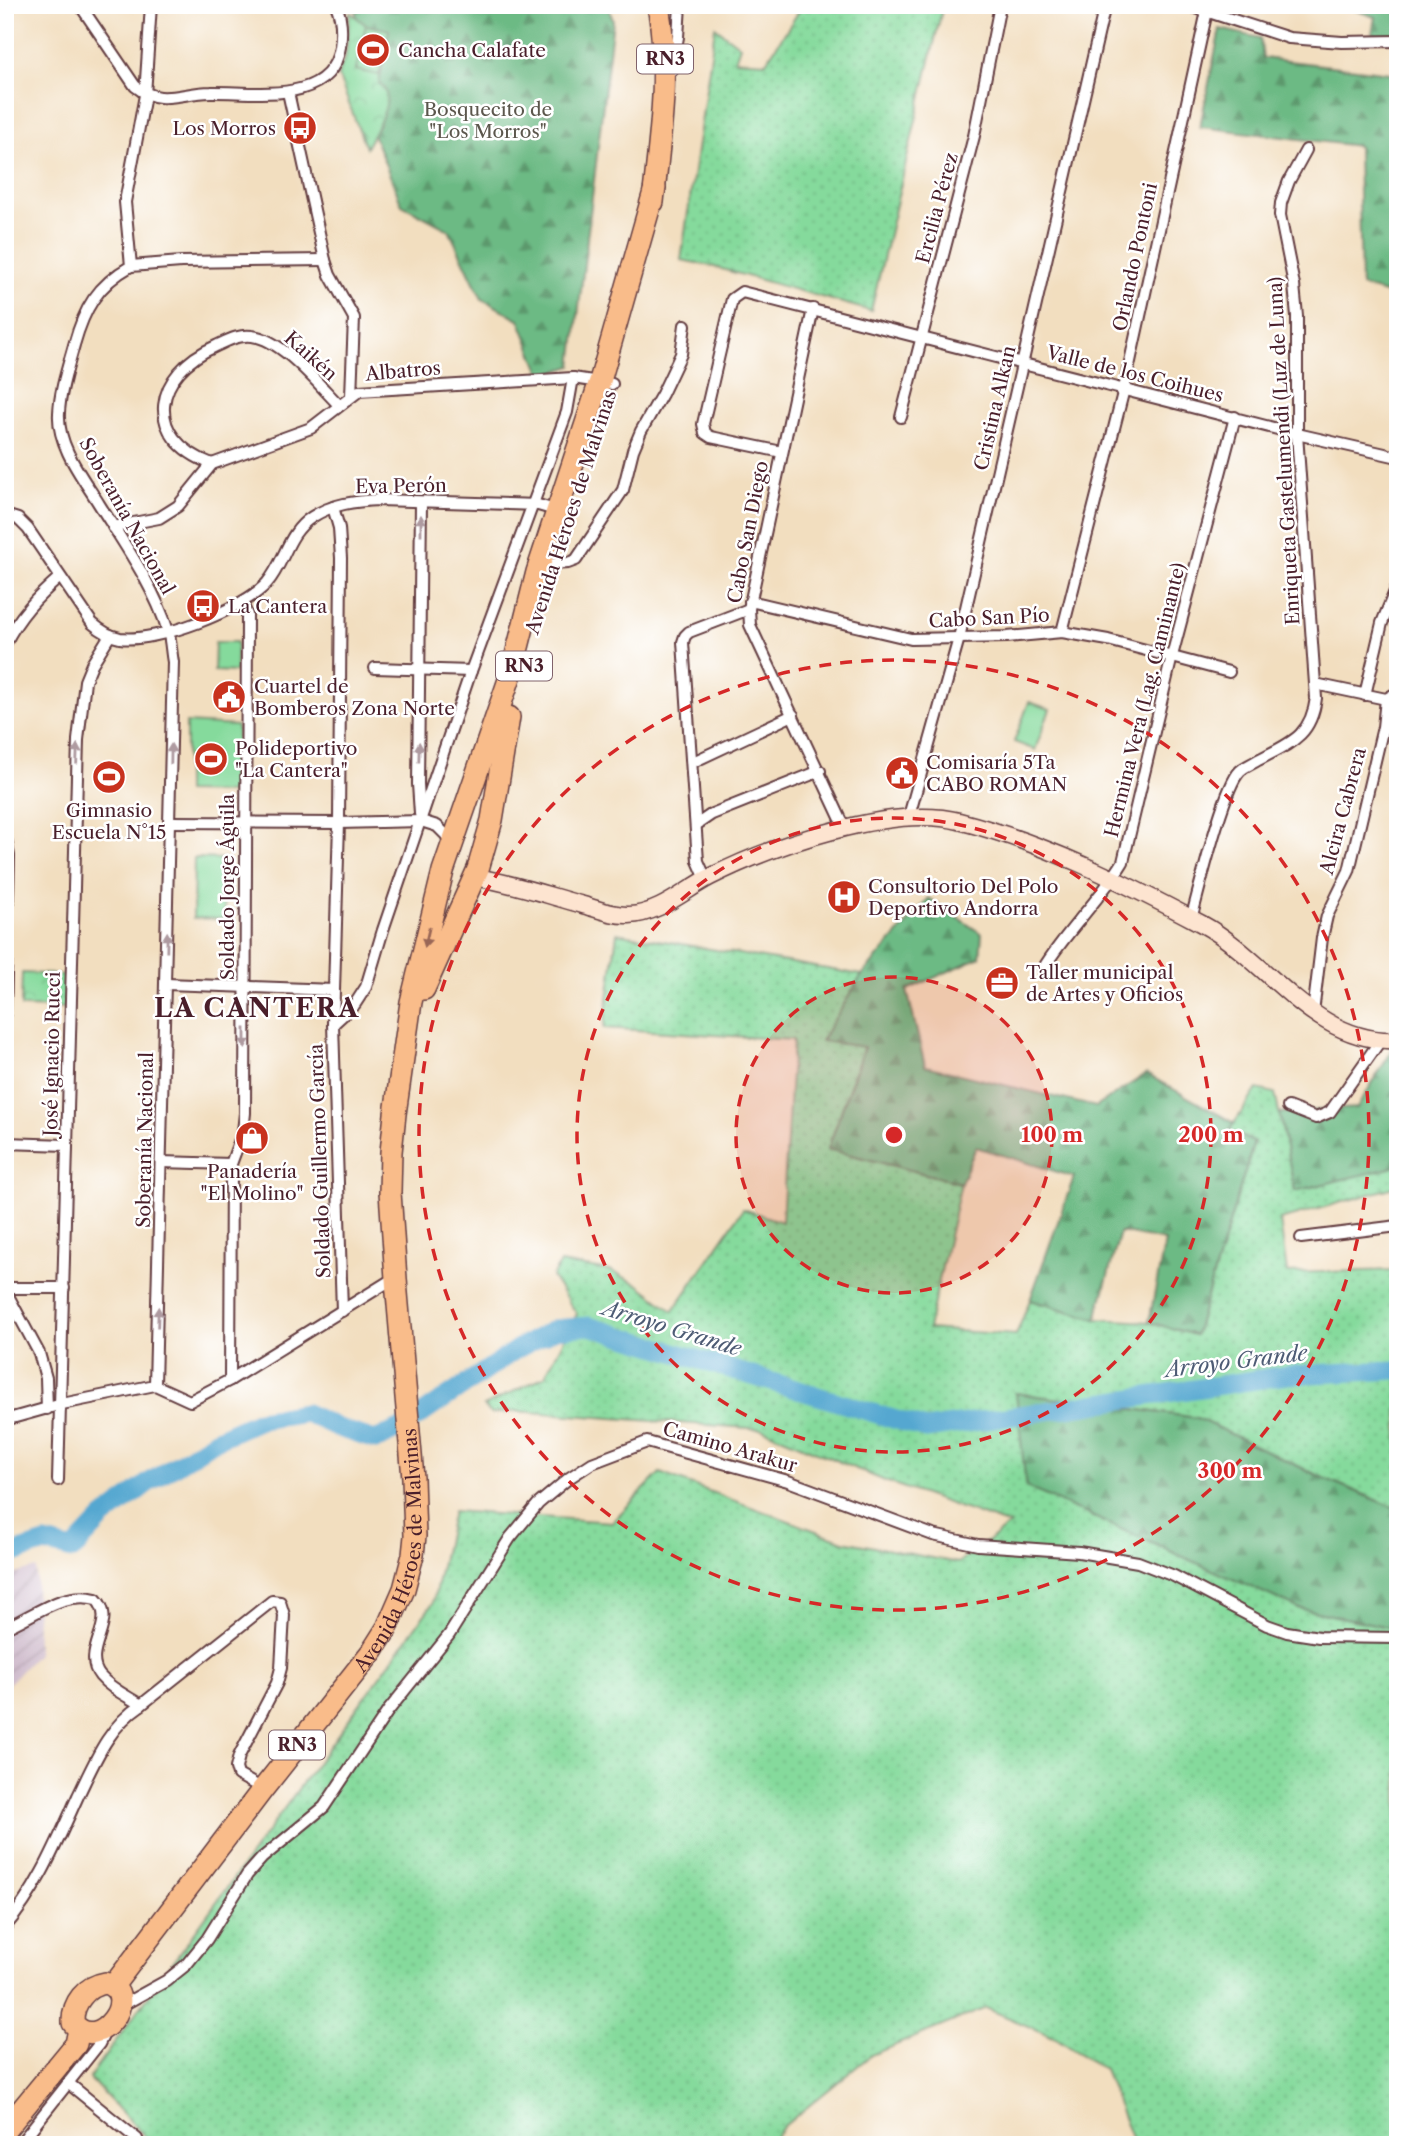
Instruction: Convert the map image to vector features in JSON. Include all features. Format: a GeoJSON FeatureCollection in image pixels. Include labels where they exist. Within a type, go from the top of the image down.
{"type":"FeatureCollection","features":[{"type":"Feature","properties":{"kind":"highway","name":"Avenida Héroes de Malvinas"},"geometry":{"type":"LineString","coordinates":[[113,1986],[262,1789],[373,1650],[398,1605],[413,1555],[413,1478],[390,1192],[391,1152],[413,995],[450,846],[508,682],[537,572],[563,512],[606,383],[655,188],[664,114],[665,66],[658,5]]}},
{"type":"Feature","properties":{"kind":"highway","name":"Avenida Héroes de Malvinas"},"geometry":{"type":"LineString","coordinates":[[408,1030],[474,880],[485,847],[511,708],[553,564],[563,512]]}},
{"type":"Feature","properties":{"kind":"highway"},"geometry":{"type":"LineString","coordinates":[[461,814],[479,809],[492,820]]}},
{"type":"Feature","properties":{"kind":"highway"},"geometry":{"type":"LineString","coordinates":[[443,871],[457,884],[474,880]]}},
{"type":"Feature","properties":{"kind":"highway"},"geometry":{"type":"LineString","coordinates":[[99,1984],[113,1986],[119,1993],[119,2007],[113,2020],[96,2032],[88,2033],[73,2023],[73,2016],[85,1993],[99,1984]]}},
{"type":"Feature","properties":{"kind":"highway"},"geometry":{"type":"LineString","coordinates":[[5,2130],[76,2044],[79,2029]]}},
{"type":"Feature","properties":{"kind":"street"},"geometry":{"type":"LineString","coordinates":[[80,5],[135,86],[145,95],[156,99],[209,92],[288,92],[310,86],[332,71],[338,57],[341,36],[340,13],[336,5]]}},
{"type":"Feature","properties":{"kind":"street"},"geometry":{"type":"LineString","coordinates":[[151,5],[145,95],[125,202],[131,266],[181,262],[325,260]]}},
{"type":"Feature","properties":{"kind":"street"},"geometry":{"type":"LineString","coordinates":[[664,114],[678,37],[680,5]]}},
{"type":"Feature","properties":{"kind":"street","name":"Ercilia Pérez"},"geometry":{"type":"LineString","coordinates":[[901,417],[974,136],[1000,5]]}},
{"type":"Feature","properties":{"kind":"street","name":"Cristina Alkan"},"geometry":{"type":"LineString","coordinates":[[909,816],[959,638],[1105,5]]}},
{"type":"Feature","properties":{"kind":"street"},"geometry":{"type":"LineString","coordinates":[[1187,5],[1208,8],[1289,38],[1342,42],[1398,41]]}},
{"type":"Feature","properties":{"kind":"street","name":"Orlando Pontoni"},"geometry":{"type":"LineString","coordinates":[[1062,632],[1124,389],[1208,8]]}},
{"type":"Feature","properties":{"kind":"street"},"geometry":{"type":"LineString","coordinates":[[288,92],[325,260],[330,275],[354,318],[351,396]]}},
{"type":"Feature","properties":{"kind":"street","name":"Enriqueta Gastelumendi (Luz de Luna)"},"geometry":{"type":"LineString","coordinates":[[1191,919],[1226,799],[1239,772],[1298,739],[1308,728],[1315,711],[1297,434],[1297,316],[1294,285],[1280,215],[1289,181],[1306,150]]}},
{"type":"Feature","properties":{"kind":"street","name":"Soberanía Nacional"},"geometry":{"type":"LineString","coordinates":[[131,266],[112,277],[95,295],[85,313],[78,328],[59,414],[61,432],[71,458],[151,592],[168,632],[173,662],[155,1385]]}},
{"type":"Feature","properties":{"kind":"street","name":"Valle de los Coihues"},"geometry":{"type":"LineString","coordinates":[[782,452],[710,437],[705,433],[703,424],[732,299],[742,292],[1297,434],[1398,457]]}},
{"type":"Feature","properties":{"kind":"street","name":"Cabo San Diego"},"geometry":{"type":"LineString","coordinates":[[813,309],[749,605],[750,625],[845,828]]}},
{"type":"Feature","properties":{"kind":"street"},"geometry":{"type":"LineString","coordinates":[[553,564],[576,560],[623,489],[641,431],[681,354],[685,325]]}},
{"type":"Feature","properties":{"kind":"street","name":"Kaikén"},"geometry":{"type":"LineString","coordinates":[[212,464],[198,459],[174,440],[163,417],[163,407],[169,390],[183,367],[200,353],[236,337],[252,335],[266,340],[281,348],[339,405]]}},
{"type":"Feature","properties":{"kind":"street"},"geometry":{"type":"LineString","coordinates":[[333,1024],[355,1004],[366,988],[471,671],[567,412],[573,378]]}},
{"type":"Feature","properties":{"kind":"street","name":"Albatros"},"geometry":{"type":"LineString","coordinates":[[212,464],[311,428],[359,391],[573,378],[606,383]]}},
{"type":"Feature","properties":{"kind":"street","name":"Hermina Vera (Lag. Caminante)"},"geometry":{"type":"LineString","coordinates":[[1043,969],[1054,950],[1112,880],[1123,862],[1172,656],[1235,417]]}},
{"type":"Feature","properties":{"kind":"street"},"geometry":{"type":"LineString","coordinates":[[113,527],[159,518],[178,506],[212,464]]}},
{"type":"Feature","properties":{"kind":"street","name":"Eva Perón"},"geometry":{"type":"LineString","coordinates":[[110,635],[120,638],[145,637],[168,632],[242,603],[266,584],[296,531],[312,517],[333,507],[356,501],[421,502],[531,505],[563,512]]}},
{"type":"Feature","properties":{"kind":"street"},"geometry":{"type":"LineString","coordinates":[[421,502],[418,785],[421,821]]}},
{"type":"Feature","properties":{"kind":"street","name":"Soldado Guillermo García"},"geometry":{"type":"LineString","coordinates":[[333,507],[339,528],[341,558],[339,823],[333,1024],[342,1311]]}},
{"type":"Feature","properties":{"kind":"street"},"geometry":{"type":"LineString","coordinates":[[5,515],[18,519],[28,529],[92,623],[110,635]]}},
{"type":"Feature","properties":{"kind":"street"},"geometry":{"type":"LineString","coordinates":[[5,644],[14,626],[35,599],[60,577]]}},
{"type":"Feature","properties":{"kind":"street"},"geometry":{"type":"LineString","coordinates":[[1365,695],[1382,622],[1398,584]]}},
{"type":"Feature","properties":{"kind":"street","name":"Soldado Jorge Águila"},"geometry":{"type":"LineString","coordinates":[[230,1380],[232,1164],[243,1130],[245,1113],[247,615],[242,603]]}},
{"type":"Feature","properties":{"kind":"street"},"geometry":{"type":"LineString","coordinates":[[706,879],[698,861],[683,642],[685,636],[749,605]]}},
{"type":"Feature","properties":{"kind":"street","name":"Cabo San Pío"},"geometry":{"type":"LineString","coordinates":[[749,605],[911,639],[1007,637],[1062,632],[1172,656],[1229,672]]}},
{"type":"Feature","properties":{"kind":"street","name":"José Ignacio Rucci"},"geometry":{"type":"LineString","coordinates":[[58,1480],[78,740],[85,681],[110,635]]}},
{"type":"Feature","properties":{"kind":"street"},"geometry":{"type":"LineString","coordinates":[[375,668],[471,671]]}},
{"type":"Feature","properties":{"kind":"street"},"geometry":{"type":"LineString","coordinates":[[1315,684],[1386,699],[1398,692]]}},
{"type":"Feature","properties":{"kind":"street","name":"Alcira Cabrera"},"geometry":{"type":"LineString","coordinates":[[1314,1013],[1327,916],[1349,871],[1383,727],[1386,699]]}},
{"type":"Feature","properties":{"kind":"street"},"geometry":{"type":"LineString","coordinates":[[693,762],[793,715]]}},
{"type":"Feature","properties":{"kind":"street"},"geometry":{"type":"LineString","coordinates":[[696,825],[712,814],[820,771]]}},
{"type":"Feature","properties":{"kind":"street"},"geometry":{"type":"LineString","coordinates":[[437,826],[461,814]]}},
{"type":"Feature","properties":{"kind":"street"},"geometry":{"type":"LineString","coordinates":[[474,880],[499,881],[605,912],[628,916],[675,899],[706,879],[776,850],[845,828],[909,816],[936,816],[1002,834],[1068,858],[1225,938],[1286,993],[1339,1028],[1364,1038],[1398,1040]]}},
{"type":"Feature","properties":{"kind":"street"},"geometry":{"type":"LineString","coordinates":[[170,822],[421,821],[437,826],[446,835],[450,846]]}},
{"type":"Feature","properties":{"kind":"street"},"geometry":{"type":"LineString","coordinates":[[5,833],[9,856],[5,1013]]}},
{"type":"Feature","properties":{"kind":"street"},"geometry":{"type":"LineString","coordinates":[[485,847],[490,865],[499,881]]}},
{"type":"Feature","properties":{"kind":"street"},"geometry":{"type":"LineString","coordinates":[[166,984],[334,990]]}},
{"type":"Feature","properties":{"kind":"street"},"geometry":{"type":"LineString","coordinates":[[1288,1107],[1316,1118],[1331,1112],[1380,1041]]}},
{"type":"Feature","properties":{"kind":"street"},"geometry":{"type":"LineString","coordinates":[[5,1143],[67,1145]]}},
{"type":"Feature","properties":{"kind":"street"},"geometry":{"type":"LineString","coordinates":[[161,1162],[232,1164]]}},
{"type":"Feature","properties":{"kind":"street"},"geometry":{"type":"LineString","coordinates":[[1301,1238],[1398,1226]]}},
{"type":"Feature","properties":{"kind":"street"},"geometry":{"type":"LineString","coordinates":[[5,1420],[62,1404],[155,1385],[190,1401],[230,1380],[396,1277]]}},
{"type":"Feature","properties":{"kind":"street"},"geometry":{"type":"LineString","coordinates":[[47,1409],[46,1378],[39,1353],[5,1289],[64,1288]]}},
{"type":"Feature","properties":{"kind":"street","name":"Camino Arakur"},"geometry":{"type":"LineString","coordinates":[[119,2007],[166,1981],[186,1965],[207,1939],[247,1875],[262,1858],[324,1807],[388,1711],[449,1635],[510,1538],[538,1504],[569,1478],[593,1463],[647,1442],[788,1481],[933,1535],[978,1545],[1079,1552],[1138,1562],[1174,1576],[1267,1625],[1287,1632],[1320,1637],[1398,1638]]}},
{"type":"Feature","properties":{"kind":"street"},"geometry":{"type":"LineString","coordinates":[[5,1628],[52,1604],[74,1597],[96,1599],[102,1605],[104,1614],[103,1626],[94,1650],[94,1664],[107,1683],[141,1705]]}},
{"type":"Feature","properties":{"kind":"street"},"geometry":{"type":"LineString","coordinates":[[5,1927],[41,1875],[99,1751],[116,1726],[272,1601],[280,1602],[284,1615],[281,1668],[277,1683],[239,1756],[236,1768],[238,1775],[262,1789]]}},
{"type":"Feature","properties":{"kind":"street"},"geometry":{"type":"LineString","coordinates":[[19,2145],[99,2044],[107,2025]]}},
{"type":"Feature","properties":{"kind":"street"},"geometry":{"type":"LineString","coordinates":[[68,2083],[137,2139],[139,2145]]}},
{"type":"Feature","properties":{"kind":"shaded area"},"geometry":{"type":"Polygon","coordinates":[[[36,1568],[37,1654],[5,1688],[5,1577],[36,1568]]]}},
{"type":"Feature","properties":{"kind":"green space","name":"Bosquecito de \"Los Morros\""},"geometry":{"type":"Polygon","coordinates":[[[355,5],[607,5],[613,20],[572,366],[542,376],[519,319],[482,299],[449,230],[402,205],[371,129],[355,5]]]}},
{"type":"Feature","properties":{"kind":"green space"},"geometry":{"type":"Polygon","coordinates":[[[803,5],[943,5],[871,311],[681,260],[715,27],[740,46],[735,60],[766,62],[803,5]]]}},
{"type":"Feature","properties":{"kind":"green space"},"geometry":{"type":"Polygon","coordinates":[[[1340,5],[1398,5],[1398,38],[1372,34],[1375,17],[1340,5]]]}},
{"type":"Feature","properties":{"kind":"green space"},"geometry":{"type":"Polygon","coordinates":[[[350,12],[366,25],[389,30],[379,83],[385,89],[386,106],[366,148],[338,75],[346,54],[350,12]]]}},
{"type":"Feature","properties":{"kind":"green space","name":"Cancha Calafate"},"geometry":{"type":"Polygon","coordinates":[[[366,25],[389,30],[379,75],[356,70],[366,25]]]}},
{"type":"Feature","properties":{"kind":"green space"},"geometry":{"type":"Polygon","coordinates":[[[1220,29],[1260,38],[1263,58],[1398,74],[1398,297],[1361,286],[1358,146],[1200,127],[1220,29]]]}},
{"type":"Feature","properties":{"kind":"green space"},"geometry":{"type":"Polygon","coordinates":[[[215,642],[237,642],[236,672],[214,671],[215,642]]]}},
{"type":"Feature","properties":{"kind":"green space"},"geometry":{"type":"Polygon","coordinates":[[[1029,702],[1050,709],[1035,750],[1014,742],[1029,702]]]}},
{"type":"Feature","properties":{"kind":"green space","name":"Polideportivo \"La Cantera\""},"geometry":{"type":"Polygon","coordinates":[[[186,723],[237,726],[237,793],[186,792],[186,723]]]}},
{"type":"Feature","properties":{"kind":"green space"},"geometry":{"type":"Polygon","coordinates":[[[194,858],[225,859],[224,919],[193,918],[194,858]]]}},
{"type":"Feature","properties":{"kind":"green space"},"geometry":{"type":"Polygon","coordinates":[[[929,898],[982,934],[980,957],[907,990],[925,1066],[1096,1107],[1146,1074],[1234,1123],[1229,1132],[1254,1142],[1195,1335],[1149,1322],[1165,1241],[1120,1232],[1096,1319],[1030,1300],[1074,1177],[976,1147],[961,1183],[828,1149],[864,1047],[821,1041],[862,975],[929,898]]]}},
{"type":"Feature","properties":{"kind":"green space"},"geometry":{"type":"Polygon","coordinates":[[[617,933],[862,975],[822,1041],[864,1046],[828,1149],[961,1183],[928,1329],[1016,1335],[1030,1300],[1096,1319],[1149,1322],[1195,1335],[1254,1142],[1229,1131],[1257,1089],[1275,1093],[1295,1190],[1398,1166],[1398,1186],[1280,1220],[1287,1273],[1398,1270],[1398,1509],[1319,1476],[1197,1418],[1016,1393],[1298,1608],[1398,1629],[1398,2145],[1134,2145],[1104,2070],[1056,2038],[986,2008],[871,2055],[784,2126],[769,2145],[153,2145],[89,2078],[433,1603],[453,1511],[612,1522],[660,1473],[843,1541],[958,1563],[1010,1525],[885,1481],[762,1429],[516,1411],[491,1414],[484,1406],[545,1376],[577,1314],[552,1277],[560,1263],[611,1271],[638,1284],[673,1311],[743,1209],[782,1222],[793,1040],[604,1028],[617,933]]]}},
{"type":"Feature","properties":{"kind":"green space"},"geometry":{"type":"Polygon","coordinates":[[[22,973],[67,975],[66,1008],[21,1007],[22,973]]]}},
{"type":"Feature","properties":{"kind":"green space"},"geometry":{"type":"Polygon","coordinates":[[[1398,1048],[1398,1166],[1295,1191],[1279,1113],[1357,1108],[1393,1049],[1398,1048]]]}},
{"type":"Feature","properties":{"kind":"green space"},"geometry":{"type":"Polygon","coordinates":[[[1016,1393],[1197,1418],[1319,1476],[1398,1509],[1398,1629],[1298,1608],[1026,1487],[1016,1393]]]}},
{"type":"Feature","properties":{"kind":"waterway","name":"Arroyo Grande"},"geometry":{"type":"LineString","coordinates":[[5,1556],[45,1543],[73,1550],[103,1518],[148,1483],[215,1440],[259,1420],[306,1413],[338,1428],[375,1440],[402,1428],[517,1349],[555,1329],[589,1326],[926,1429],[1288,1375],[1398,1370]]}},
{"type":"Feature","properties":{"kind":"place","name":"Cancha Calafate"},"geometry":{"type":"Point","coordinates":[373,50]}},
{"type":"Feature","properties":{"kind":"place","name":"Los Morros"},"geometry":{"type":"Point","coordinates":[300,128]}},
{"type":"Feature","properties":{"kind":"place","name":"La Cantera"},"geometry":{"type":"Point","coordinates":[203,606]}},
{"type":"Feature","properties":{"kind":"place","name":"Cuartel de Bomberos Zona Norte"},"geometry":{"type":"Point","coordinates":[229,697]}},
{"type":"Feature","properties":{"kind":"place","name":"Polideportivo \"La Cantera\""},"geometry":{"type":"Point","coordinates":[211,759]}},
{"type":"Feature","properties":{"kind":"place","name":"Comisaría 5Ta CABO ROMAN"},"geometry":{"type":"Point","coordinates":[902,773]}},
{"type":"Feature","properties":{"kind":"place","name":"Gimnasio Escuela N°15"},"geometry":{"type":"Point","coordinates":[109,777]}},
{"type":"Feature","properties":{"kind":"place","name":"Consultorio Del Polo Deportivo Andorra"},"geometry":{"type":"Point","coordinates":[844,897]}},
{"type":"Feature","properties":{"kind":"place","name":"Taller municipal de Artes y Oficios"},"geometry":{"type":"Point","coordinates":[1002,983]}},
{"type":"Feature","properties":{"kind":"place","name":"Panadería \"El Molino\""},"geometry":{"type":"Point","coordinates":[252,1138]}},
{"type":"Feature","properties":{"kind":"district","name":"LA CANTERA"},"geometry":{"type":"Point","coordinates":[257,1008]}}]}
